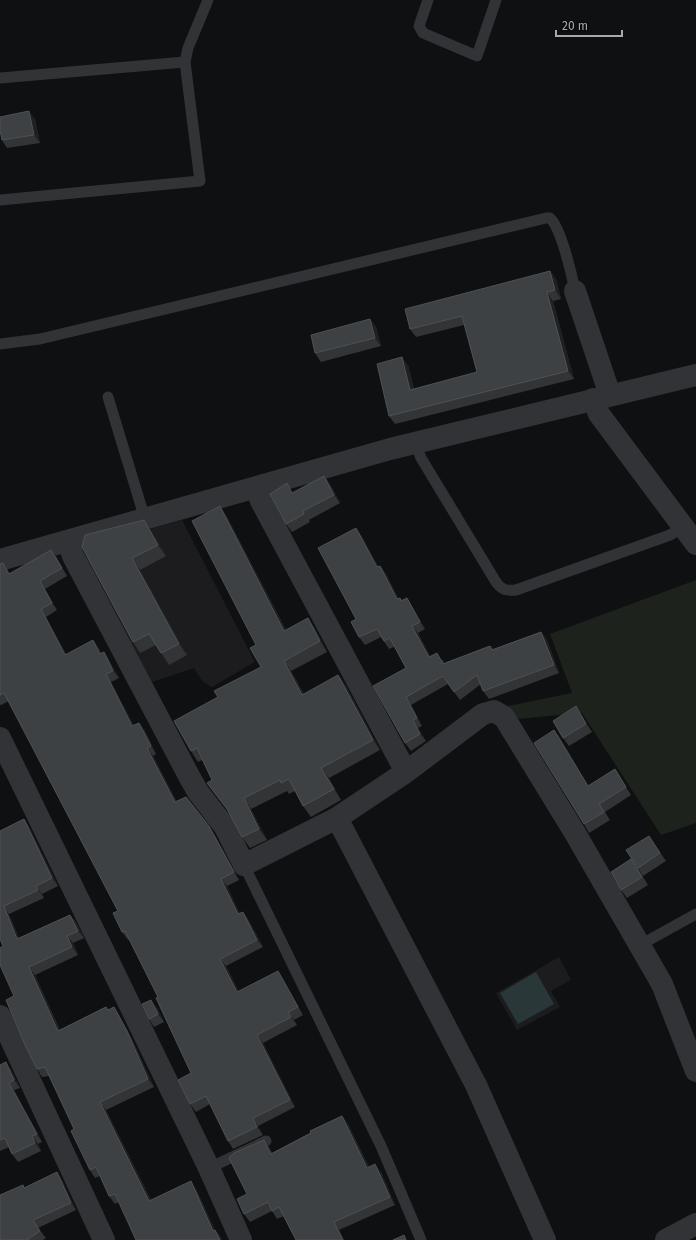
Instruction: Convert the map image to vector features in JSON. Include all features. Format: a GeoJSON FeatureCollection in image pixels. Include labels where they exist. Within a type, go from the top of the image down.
{"type":"FeatureCollection","features":[{"type":"Feature","properties":{"kind":"street"},"geometry":{"type":"LineString","coordinates":[[575,291],[601,397],[598,414],[690,535]]}},
{"type":"Feature","properties":{"kind":"street"},"geometry":{"type":"LineString","coordinates":[[0,560],[415,443],[696,375]]}},
{"type":"Feature","properties":{"kind":"street"},"geometry":{"type":"LineString","coordinates":[[256,488],[261,501],[406,772]]}},
{"type":"Feature","properties":{"kind":"street"},"geometry":{"type":"LineString","coordinates":[[68,541],[73,556],[198,792],[225,827],[244,865],[337,818],[406,772],[483,714],[494,711],[500,714],[512,728],[640,944],[662,984],[696,1071]]}},
{"type":"Feature","properties":{"kind":"street"},"geometry":{"type":"LineString","coordinates":[[0,738],[209,1168],[242,1240]]}},
{"type":"Feature","properties":{"kind":"street"},"geometry":{"type":"LineString","coordinates":[[337,818],[476,1085],[545,1240]]}},
{"type":"Feature","properties":{"kind":"street"},"geometry":{"type":"LineString","coordinates":[[0,1016],[104,1240]]}},
{"type":"Feature","properties":{"kind":"street"},"geometry":{"type":"LineString","coordinates":[[666,1240],[696,1224]]}},
{"type":"Feature","properties":{"kind":"lane"},"geometry":{"type":"LineString","coordinates":[[0,200],[200,181],[185,62],[188,48],[208,0]]}},
{"type":"Feature","properties":{"kind":"lane"},"geometry":{"type":"LineString","coordinates":[[428,0],[419,26],[423,33],[477,56],[496,0]]}},
{"type":"Feature","properties":{"kind":"lane"},"geometry":{"type":"LineString","coordinates":[[0,78],[185,62]]}},
{"type":"Feature","properties":{"kind":"lane"},"geometry":{"type":"LineString","coordinates":[[0,344],[40,339],[546,218],[550,218],[555,226],[570,269],[575,291]]}},
{"type":"Feature","properties":{"kind":"lane"},"geometry":{"type":"LineString","coordinates":[[108,397],[145,520]]}},
{"type":"Feature","properties":{"kind":"lane"},"geometry":{"type":"LineString","coordinates":[[415,443],[421,458],[501,589],[507,591],[516,590],[670,534],[690,535]]}},
{"type":"Feature","properties":{"kind":"lane"},"geometry":{"type":"LineString","coordinates":[[244,865],[381,1146],[421,1240]]}},
{"type":"Feature","properties":{"kind":"lane"},"geometry":{"type":"LineString","coordinates":[[640,944],[696,914]]}},
{"type":"Feature","properties":{"kind":"lane"},"geometry":{"type":"LineString","coordinates":[[209,1168],[266,1141]]}},
{"type":"Feature","properties":{"kind":"shaded area"},"geometry":{"type":"Polygon","coordinates":[[[182,520],[255,662],[212,687],[203,682],[194,668],[149,683],[85,562],[90,546],[182,520]]]}},
{"type":"Feature","properties":{"kind":"shaded area"},"geometry":{"type":"Polygon","coordinates":[[[696,580],[696,823],[661,835],[582,713],[517,719],[503,707],[572,693],[550,634],[696,580]]]}},
{"type":"Feature","properties":{"kind":"shaded area"},"geometry":{"type":"Polygon","coordinates":[[[559,957],[571,980],[551,991],[560,1007],[517,1030],[496,993],[559,957]]]}},
{"type":"Feature","properties":{"kind":"shaded area"},"geometry":{"type":"Polygon","coordinates":[[[536,972],[554,1004],[518,1024],[500,993],[536,972]]]}},
{"type":"Feature","properties":{"kind":"building"},"geometry":{"type":"Polygon","coordinates":[[[29,111],[34,135],[2,140],[0,117],[29,111]]]}},
{"type":"Feature","properties":{"kind":"building"},"geometry":{"type":"Polygon","coordinates":[[[550,271],[555,290],[547,292],[568,371],[389,416],[377,364],[402,357],[410,390],[477,372],[462,316],[410,329],[405,309],[550,271]]]}},
{"type":"Feature","properties":{"kind":"building"},"geometry":{"type":"Polygon","coordinates":[[[370,319],[375,338],[315,353],[311,335],[370,319]]]}},
{"type":"Feature","properties":{"kind":"building"},"geometry":{"type":"Polygon","coordinates":[[[324,476],[334,495],[303,511],[304,514],[286,524],[270,494],[287,483],[292,493],[324,476]]]}},
{"type":"Feature","properties":{"kind":"building"},"geometry":{"type":"Polygon","coordinates":[[[220,506],[284,631],[308,618],[320,641],[284,661],[302,695],[338,675],[373,740],[321,768],[334,789],[303,806],[289,779],[281,783],[280,780],[244,798],[259,829],[242,837],[227,809],[207,783],[212,780],[197,748],[191,751],[174,721],[218,697],[214,691],[261,667],[250,648],[256,645],[192,521],[220,506]]]}},
{"type":"Feature","properties":{"kind":"building"},"geometry":{"type":"Polygon","coordinates":[[[144,520],[158,545],[132,558],[179,644],[161,653],[149,634],[133,642],[82,547],[85,535],[144,520]]]}},
{"type":"Feature","properties":{"kind":"building"},"geometry":{"type":"Polygon","coordinates":[[[356,528],[377,567],[380,566],[397,599],[400,598],[401,601],[407,598],[420,622],[412,626],[429,657],[437,653],[443,664],[490,646],[492,650],[541,632],[554,665],[483,691],[477,675],[454,692],[443,676],[406,697],[417,718],[413,720],[420,734],[405,743],[373,686],[406,668],[390,638],[384,641],[377,629],[359,637],[351,622],[356,619],[318,548],[356,528]]]}},
{"type":"Feature","properties":{"kind":"building"},"geometry":{"type":"Polygon","coordinates":[[[51,550],[62,568],[40,581],[52,603],[41,609],[65,655],[93,640],[100,654],[104,652],[113,671],[106,674],[132,726],[139,723],[151,746],[147,748],[175,802],[186,797],[209,826],[234,872],[221,879],[238,914],[243,912],[257,940],[220,959],[237,992],[278,971],[298,1007],[288,1012],[291,1017],[257,1035],[290,1100],[253,1118],[257,1127],[228,1141],[206,1096],[190,1104],[178,1080],[191,1073],[156,998],[158,997],[125,931],[122,932],[113,913],[118,911],[4,693],[0,695],[0,564],[3,563],[9,574],[51,550]]]}},
{"type":"Feature","properties":{"kind":"building"},"geometry":{"type":"Polygon","coordinates":[[[576,706],[586,724],[563,738],[553,721],[576,706]]]}},
{"type":"Feature","properties":{"kind":"building"},"geometry":{"type":"Polygon","coordinates":[[[554,730],[588,786],[615,769],[626,787],[599,804],[604,812],[584,824],[534,743],[554,730]]]}},
{"type":"Feature","properties":{"kind":"building"},"geometry":{"type":"Polygon","coordinates":[[[24,819],[52,878],[36,886],[38,890],[4,906],[17,939],[70,915],[78,931],[67,936],[72,947],[29,967],[58,1031],[106,1007],[108,1010],[114,1007],[127,1031],[148,1079],[100,1102],[149,1201],[191,1181],[213,1231],[215,1230],[220,1240],[136,1240],[115,1194],[109,1196],[96,1167],[90,1170],[71,1131],[74,1129],[45,1067],[37,1069],[25,1045],[6,1000],[14,996],[0,965],[0,948],[3,946],[0,939],[0,831],[24,819]]]}},
{"type":"Feature","properties":{"kind":"building"},"geometry":{"type":"Polygon","coordinates":[[[649,836],[660,853],[638,868],[626,850],[649,836]]]}},
{"type":"Feature","properties":{"kind":"building"},"geometry":{"type":"Polygon","coordinates":[[[631,859],[642,877],[621,890],[611,872],[631,859]]]}},
{"type":"Feature","properties":{"kind":"building"},"geometry":{"type":"Polygon","coordinates":[[[151,1000],[158,1014],[149,1019],[142,1004],[151,1000]]]}},
{"type":"Feature","properties":{"kind":"building"},"geometry":{"type":"Polygon","coordinates":[[[6,1062],[14,1080],[9,1083],[37,1134],[32,1136],[35,1143],[12,1154],[5,1138],[0,1140],[0,1065],[6,1062]]]}},
{"type":"Feature","properties":{"kind":"building"},"geometry":{"type":"Polygon","coordinates":[[[342,1116],[367,1168],[375,1164],[390,1197],[334,1222],[343,1240],[296,1240],[279,1207],[272,1211],[268,1202],[244,1214],[237,1199],[247,1194],[229,1158],[234,1153],[264,1140],[271,1154],[311,1133],[310,1131],[342,1116]]]}},
{"type":"Feature","properties":{"kind":"building"},"geometry":{"type":"Polygon","coordinates":[[[57,1172],[71,1203],[33,1220],[40,1231],[28,1239],[29,1240],[0,1240],[0,1195],[23,1185],[24,1188],[57,1172]]]}},
{"type":"Feature","properties":{"kind":"building"},"geometry":{"type":"Polygon","coordinates":[[[404,1235],[406,1240],[393,1240],[404,1235]]]}}]}
